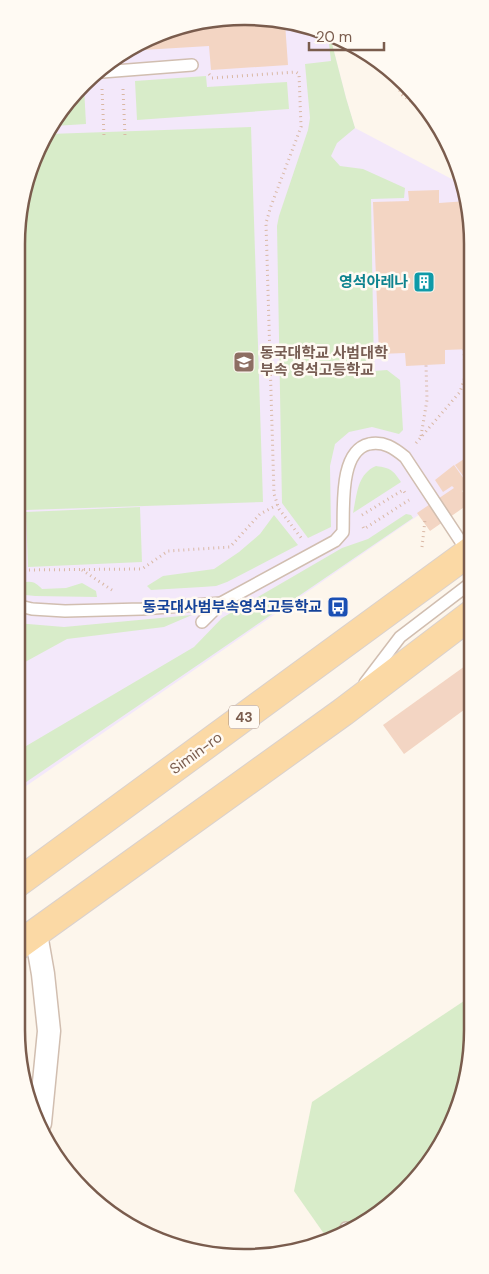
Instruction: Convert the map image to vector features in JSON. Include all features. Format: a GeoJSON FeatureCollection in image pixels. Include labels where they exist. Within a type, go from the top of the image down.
{"type":"FeatureCollection","features":[{"type":"Feature","properties":{"kind":"main road","name":"Simin-ro"},"geometry":{"type":"LineString","coordinates":[[25,877],[464,558]]}},
{"type":"Feature","properties":{"kind":"main road"},"geometry":{"type":"LineString","coordinates":[[26,940],[343,712],[464,620]]}},
{"type":"Feature","properties":{"kind":"street"},"geometry":{"type":"LineString","coordinates":[[26,940],[43,974],[49,1031],[41,1111]]}},
{"type":"Feature","properties":{"kind":"lane"},"geometry":{"type":"LineString","coordinates":[[103,77],[192,65]]}},
{"type":"Feature","properties":{"kind":"lane"},"geometry":{"type":"LineString","coordinates":[[202,622],[221,603],[340,537],[343,532],[345,480],[353,454],[365,445],[384,444],[404,457],[464,545]]}},
{"type":"Feature","properties":{"kind":"lane"},"geometry":{"type":"LineString","coordinates":[[343,712],[400,637],[464,588]]}},
{"type":"Feature","properties":{"kind":"lane"},"geometry":{"type":"LineString","coordinates":[[25,607],[65,611],[142,609],[221,603]]}},
{"type":"Feature","properties":{"kind":"path"},"geometry":{"type":"LineString","coordinates":[[192,65],[202,64],[212,78],[296,72],[300,74],[301,127],[266,223],[274,484],[277,505],[304,541]]}},
{"type":"Feature","properties":{"kind":"path"},"geometry":{"type":"LineString","coordinates":[[102,77],[104,136]]}},
{"type":"Feature","properties":{"kind":"path"},"geometry":{"type":"LineString","coordinates":[[122,81],[125,136]]}},
{"type":"Feature","properties":{"kind":"path"},"geometry":{"type":"LineString","coordinates":[[399,88],[401,94],[411,101]]}},
{"type":"Feature","properties":{"kind":"path"},"geometry":{"type":"LineString","coordinates":[[404,457],[460,392],[464,377],[464,350]]}},
{"type":"Feature","properties":{"kind":"path"},"geometry":{"type":"LineString","coordinates":[[421,437],[427,400],[426,365]]}},
{"type":"Feature","properties":{"kind":"path"},"geometry":{"type":"LineString","coordinates":[[357,518],[403,490],[409,500],[414,503]]}},
{"type":"Feature","properties":{"kind":"path"},"geometry":{"type":"LineString","coordinates":[[364,529],[409,500]]}},
{"type":"Feature","properties":{"kind":"path"},"geometry":{"type":"LineString","coordinates":[[25,570],[142,568],[168,551],[230,547],[260,514],[277,505]]}},
{"type":"Feature","properties":{"kind":"path"},"geometry":{"type":"LineString","coordinates":[[422,547],[426,515]]}},
{"type":"Feature","properties":{"kind":"path"},"geometry":{"type":"LineString","coordinates":[[81,570],[113,591]]}},
{"type":"Feature","properties":{"kind":"shaded area","name":"동국대학교 사범대학 부속 영석고등학교"},"geometry":{"type":"Polygon","coordinates":[[[230,25],[259,25],[301,32],[332,44],[355,128],[454,180],[457,188],[464,230],[464,484],[25,787],[25,230],[32,188],[48,147],[70,111],[89,89],[111,70],[135,54],[174,37],[202,29],[230,25]]]}},
{"type":"Feature","properties":{"kind":"green space"},"geometry":{"type":"Polygon","coordinates":[[[329,42],[332,44],[355,128],[337,143],[331,156],[340,166],[363,169],[405,188],[404,198],[371,199],[374,371],[387,370],[400,380],[403,430],[399,434],[372,427],[349,432],[335,444],[330,466],[331,527],[308,538],[282,503],[277,226],[308,130],[310,118],[305,64],[331,61],[329,42]]]}},
{"type":"Feature","properties":{"kind":"green space"},"geometry":{"type":"Polygon","coordinates":[[[206,76],[207,87],[287,82],[289,109],[137,120],[135,81],[206,76]]]}},
{"type":"Feature","properties":{"kind":"green space"},"geometry":{"type":"Polygon","coordinates":[[[84,94],[86,124],[60,126],[84,94]]]}},
{"type":"Feature","properties":{"kind":"green space"},"geometry":{"type":"Polygon","coordinates":[[[251,127],[263,502],[26,510],[25,230],[32,188],[55,134],[251,127]]]}},
{"type":"Feature","properties":{"kind":"green space"},"geometry":{"type":"Polygon","coordinates":[[[376,466],[391,470],[401,482],[353,513],[361,480],[365,474],[376,466]]]}},
{"type":"Feature","properties":{"kind":"green space"},"geometry":{"type":"Polygon","coordinates":[[[140,507],[142,562],[28,567],[26,512],[140,507]]]}},
{"type":"Feature","properties":{"kind":"green space"},"geometry":{"type":"Polygon","coordinates":[[[406,514],[411,515],[413,518],[25,783],[25,747],[194,647],[222,618],[342,548],[368,539],[406,514]]]}},
{"type":"Feature","properties":{"kind":"green space"},"geometry":{"type":"Polygon","coordinates":[[[274,515],[298,545],[216,586],[151,590],[147,586],[163,576],[214,569],[239,552],[260,534],[274,515]]]}},
{"type":"Feature","properties":{"kind":"green space"},"geometry":{"type":"Polygon","coordinates":[[[25,583],[34,583],[42,589],[66,588],[82,583],[96,591],[97,597],[25,595],[25,583]]]}},
{"type":"Feature","properties":{"kind":"green space"},"geometry":{"type":"Polygon","coordinates":[[[192,615],[164,627],[67,639],[25,662],[25,624],[64,627],[192,615]]]}},
{"type":"Feature","properties":{"kind":"green space"},"geometry":{"type":"Polygon","coordinates":[[[464,1001],[464,1044],[460,1072],[452,1100],[435,1139],[410,1174],[389,1195],[354,1220],[324,1234],[294,1191],[312,1102],[464,1001]]]}},
{"type":"Feature","properties":{"kind":"building"},"geometry":{"type":"Polygon","coordinates":[[[230,25],[259,25],[285,29],[288,65],[211,70],[209,46],[143,50],[188,32],[230,25]]]}},
{"type":"Feature","properties":{"kind":"building","name":"영석아레나"},"geometry":{"type":"Polygon","coordinates":[[[439,190],[439,203],[460,202],[464,230],[464,349],[445,350],[445,364],[406,366],[405,353],[379,354],[373,202],[409,201],[408,191],[439,190]]]}},
{"type":"Feature","properties":{"kind":"building"},"geometry":{"type":"Polygon","coordinates":[[[464,459],[464,477],[455,465],[464,459]]]}},
{"type":"Feature","properties":{"kind":"building"},"geometry":{"type":"Polygon","coordinates":[[[454,465],[464,479],[464,490],[462,491],[464,494],[464,507],[430,531],[417,513],[454,488],[452,486],[443,492],[435,480],[454,465]]]}},
{"type":"Feature","properties":{"kind":"building"},"geometry":{"type":"Polygon","coordinates":[[[464,667],[464,710],[404,754],[383,725],[464,667]]]}},
{"type":"Feature","properties":{"kind":"place","name":"영석아레나"},"geometry":{"type":"Point","coordinates":[424,282]}},
{"type":"Feature","properties":{"kind":"place","name":"동국대학교 사범대학 부속 영석고등학교"},"geometry":{"type":"Point","coordinates":[244,362]}},
{"type":"Feature","properties":{"kind":"place","name":"동국대사범부속영석고등학교"},"geometry":{"type":"Point","coordinates":[338,607]}}]}
